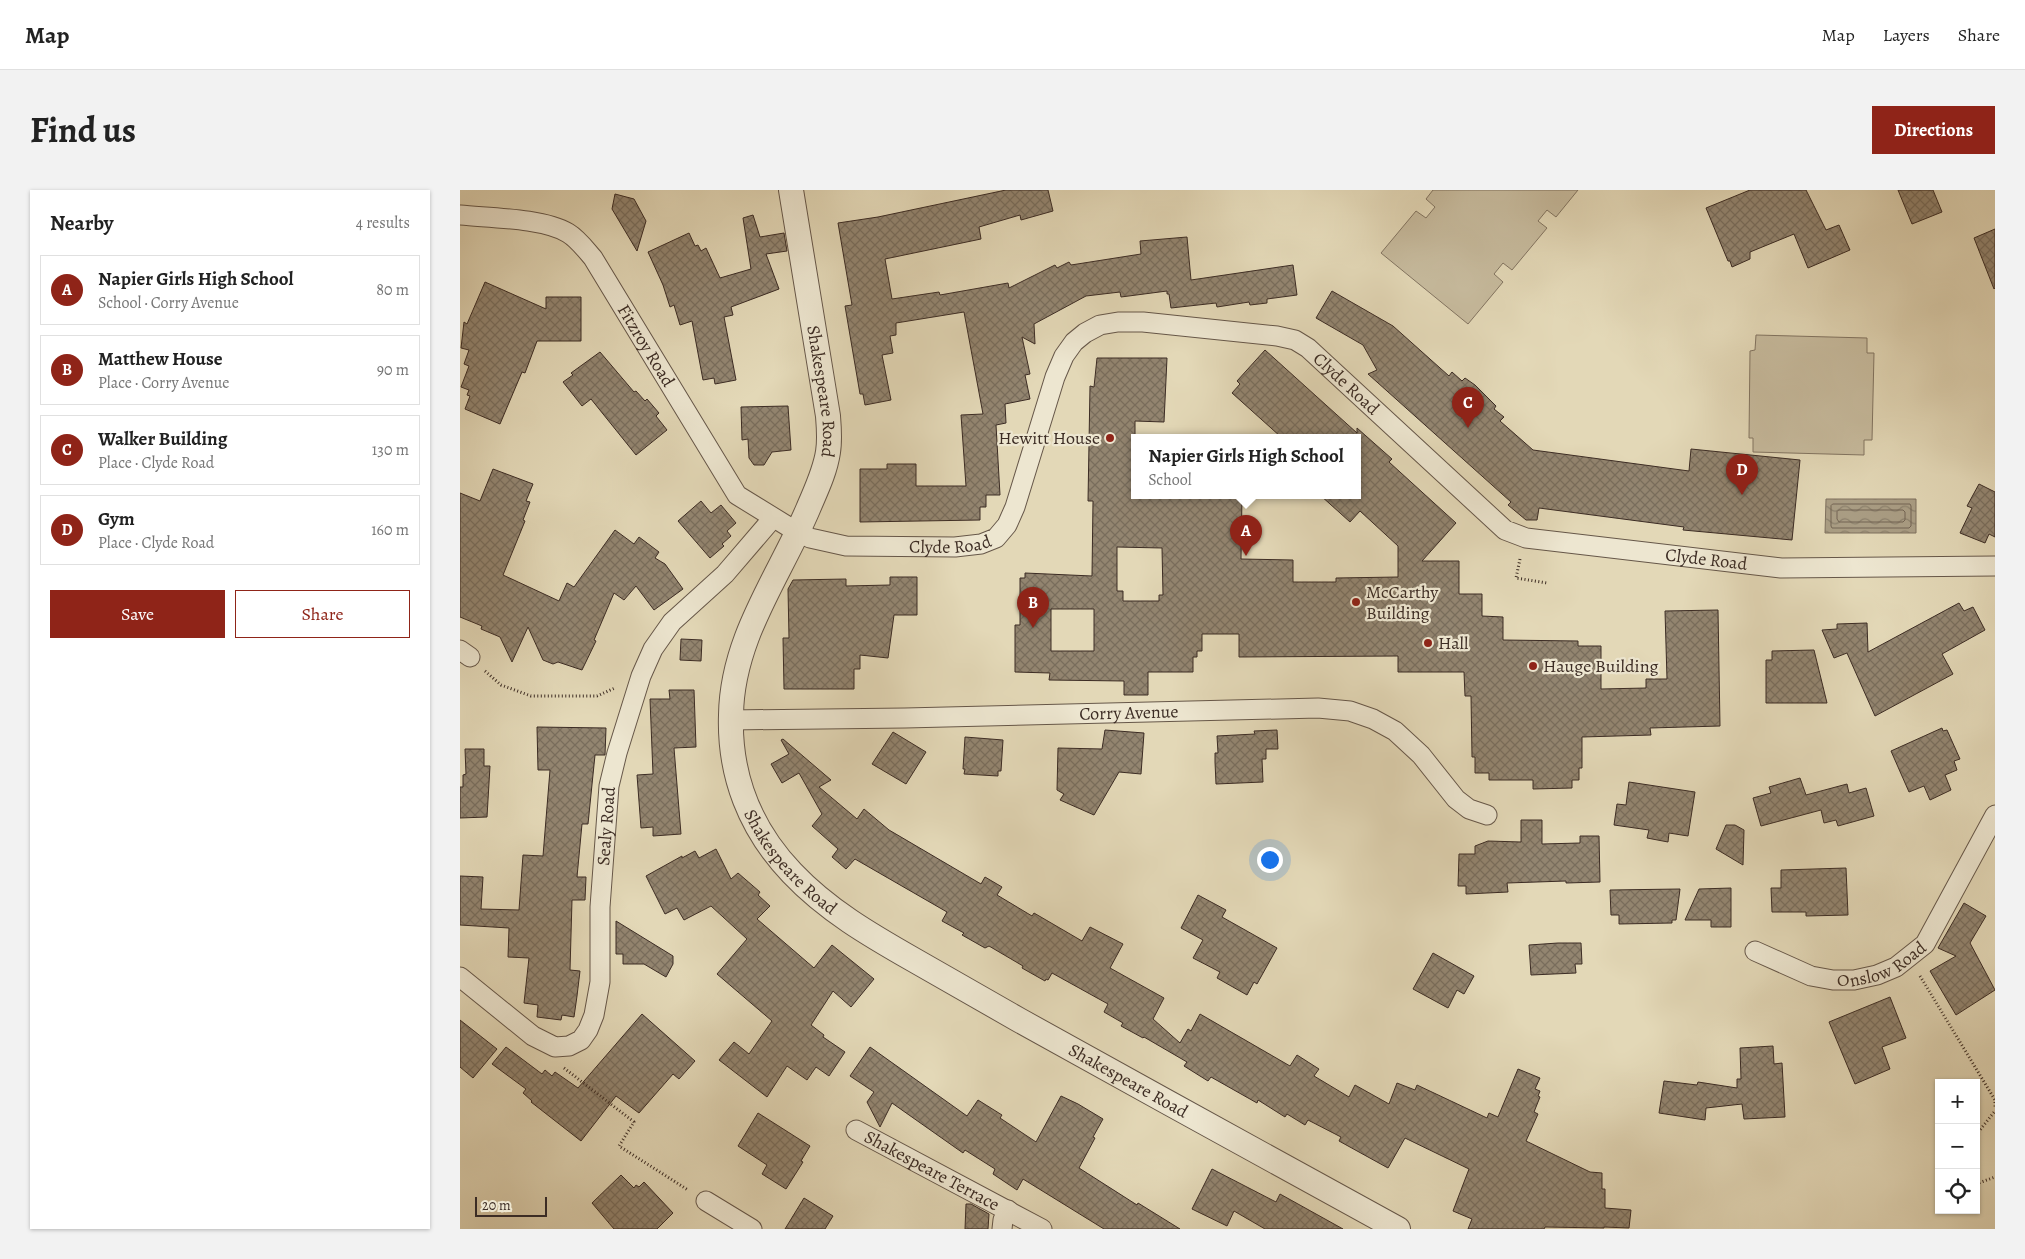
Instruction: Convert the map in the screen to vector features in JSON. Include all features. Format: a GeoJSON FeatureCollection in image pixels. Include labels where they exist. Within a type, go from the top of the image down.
{"type":"FeatureCollection","features":[{"type":"Feature","properties":{"kind":"street","name":"Shakespeare Road"},"geometry":{"type":"LineString","coordinates":[[791,190],[826,406],[829,432],[828,450],[824,471],[798,532],[754,619],[739,657],[731,696],[731,743],[736,778],[751,816],[768,844],[792,873],[818,898],[846,920],[975,996],[1398,1229]]}},
{"type":"Feature","properties":{"kind":"street","name":"Fitzroy Road"},"geometry":{"type":"LineString","coordinates":[[460,214],[530,222],[556,228],[569,234],[580,244],[593,258],[737,494],[798,532]]}},
{"type":"Feature","properties":{"kind":"street","name":"Clyde Road"},"geometry":{"type":"LineString","coordinates":[[798,532],[817,540],[846,546],[955,546],[981,544],[996,538],[1007,525],[1015,507],[1055,377],[1064,356],[1074,342],[1085,333],[1100,325],[1118,322],[1143,322],[1277,336],[1295,340],[1308,348],[1505,530],[1526,538],[1781,568],[1995,566]]}},
{"type":"Feature","properties":{"kind":"street","name":"Sealy Road"},"geometry":{"type":"LineString","coordinates":[[556,1047],[569,1046],[581,1040],[588,1030],[594,1015],[600,982],[600,907],[609,786],[617,753],[644,669],[653,648],[672,622],[725,574],[773,518]]}},
{"type":"Feature","properties":{"kind":"street","name":"Corry Avenue"},"geometry":{"type":"LineString","coordinates":[[730,720],[1159,713],[1318,708],[1350,711],[1373,719],[1395,731],[1421,755],[1456,799],[1469,809],[1487,816]]}},
{"type":"Feature","properties":{"kind":"street","name":"Onslow Road"},"geometry":{"type":"LineString","coordinates":[[1754,951],[1811,976],[1833,980],[1854,980],[1877,975],[1896,967],[1910,958],[1924,944],[1995,815]]}},
{"type":"Feature","properties":{"kind":"street"},"geometry":{"type":"LineString","coordinates":[[460,977],[533,1036],[556,1047]]}},
{"type":"Feature","properties":{"kind":"street","name":"Shakespeare Terrace"},"geometry":{"type":"LineString","coordinates":[[856,1130],[1042,1229]]}},
{"type":"Feature","properties":{"kind":"street"},"geometry":{"type":"LineString","coordinates":[[706,1201],[752,1229]]}},
{"type":"Feature","properties":{"kind":"street","name":"Shakespeare Terrace"},"geometry":{"type":"LineString","coordinates":[[1002,1229],[1003,1220],[1008,1210]]}},
{"type":"Feature","properties":{"kind":"path"},"geometry":{"type":"LineString","coordinates":[[1516,578],[1547,583]]}},
{"type":"Feature","properties":{"kind":"path"},"geometry":{"type":"LineString","coordinates":[[465,654],[501,685],[531,696],[597,696]]}},
{"type":"Feature","properties":{"kind":"path"},"geometry":{"type":"LineString","coordinates":[[1910,958],[1995,1100],[1995,1107]]}},
{"type":"Feature","properties":{"kind":"path"},"geometry":{"type":"LineString","coordinates":[[556,1047],[563,1067],[634,1122],[619,1146],[706,1201]]}},
{"type":"Feature","properties":{"kind":"path"},"geometry":{"type":"LineString","coordinates":[[1980,1130],[1995,1111]]}},
{"type":"Feature","properties":{"kind":"path"},"geometry":{"type":"LineString","coordinates":[[1980,1183],[1995,1177]]}},
{"type":"Feature","properties":{"kind":"shaded area"},"geometry":{"type":"Polygon","coordinates":[[[1433,190],[1578,190],[1556,217],[1547,210],[1538,221],[1547,228],[1512,270],[1503,263],[1494,274],[1503,282],[1468,324],[1381,253],[1416,211],[1426,218],[1435,207],[1426,199],[1433,190]]]}},
{"type":"Feature","properties":{"kind":"shaded area"},"geometry":{"type":"Polygon","coordinates":[[[1756,335],[1867,338],[1867,353],[1874,353],[1872,440],[1864,440],[1864,455],[1753,452],[1753,438],[1749,438],[1750,351],[1755,350],[1756,335]]]}},
{"type":"Feature","properties":{"kind":"water"},"geometry":{"type":"Polygon","coordinates":[[[1826,499],[1916,499],[1916,533],[1825,533],[1826,499]]]}},
{"type":"Feature","properties":{"kind":"building"},"geometry":{"type":"Polygon","coordinates":[[[1006,190],[1048,190],[1053,211],[1021,220],[1020,215],[979,227],[981,239],[885,259],[892,299],[939,292],[940,295],[1008,283],[1009,288],[1055,265],[1057,268],[1069,262],[1071,265],[1141,254],[1140,241],[1187,237],[1191,280],[1293,265],[1297,295],[1267,299],[1267,303],[1250,305],[1249,302],[1217,307],[1216,303],[1171,308],[1167,291],[1121,297],[1120,292],[1086,296],[1034,324],[1035,344],[1022,337],[1030,374],[1025,375],[1030,399],[1005,404],[1006,423],[996,425],[1000,495],[986,495],[986,507],[980,507],[980,520],[860,522],[860,469],[887,469],[887,464],[916,464],[916,486],[966,486],[961,415],[983,414],[964,312],[896,323],[896,335],[890,336],[893,353],[882,355],[891,400],[865,405],[863,394],[860,394],[845,306],[852,305],[838,223],[878,217],[1006,190]]]}},
{"type":"Feature","properties":{"kind":"building"},"geometry":{"type":"Polygon","coordinates":[[[1750,190],[1806,190],[1826,230],[1839,225],[1850,250],[1808,268],[1794,234],[1750,252],[1750,259],[1732,267],[1706,208],[1750,190]]]}},
{"type":"Feature","properties":{"kind":"building"},"geometry":{"type":"Polygon","coordinates":[[[1898,190],[1933,190],[1942,212],[1912,224],[1898,190]]]}},
{"type":"Feature","properties":{"kind":"building"},"geometry":{"type":"Polygon","coordinates":[[[615,194],[634,199],[646,221],[637,251],[612,209],[615,194]]]}},
{"type":"Feature","properties":{"kind":"building"},"geometry":{"type":"Polygon","coordinates":[[[753,215],[760,237],[784,233],[787,251],[766,254],[779,289],[731,307],[733,315],[724,317],[736,380],[715,384],[714,378],[703,380],[692,321],[680,325],[674,305],[670,307],[663,285],[648,252],[689,233],[695,246],[698,245],[701,251],[706,248],[720,278],[751,269],[743,218],[753,215]]]}},
{"type":"Feature","properties":{"kind":"building"},"geometry":{"type":"Polygon","coordinates":[[[1995,229],[1995,288],[1994,289],[1974,238],[1995,229]]]}},
{"type":"Feature","properties":{"kind":"building"},"geometry":{"type":"Polygon","coordinates":[[[485,282],[546,309],[546,297],[581,297],[581,341],[537,341],[525,373],[522,372],[500,424],[465,409],[470,396],[467,395],[469,390],[461,387],[469,366],[464,364],[469,350],[461,348],[464,322],[467,324],[485,282]]]}},
{"type":"Feature","properties":{"kind":"building"},"geometry":{"type":"Polygon","coordinates":[[[1332,291],[1393,326],[1449,376],[1452,372],[1462,381],[1465,378],[1475,385],[1496,406],[1494,409],[1504,417],[1500,421],[1533,450],[1689,471],[1691,449],[1800,460],[1792,540],[1683,530],[1684,527],[1539,508],[1537,520],[1526,520],[1508,505],[1511,502],[1368,374],[1377,370],[1363,345],[1316,318],[1332,291]]]}},
{"type":"Feature","properties":{"kind":"building"},"geometry":{"type":"Polygon","coordinates":[[[1265,350],[1357,433],[1357,428],[1392,459],[1389,462],[1456,523],[1422,561],[1459,561],[1459,594],[1482,594],[1482,616],[1503,617],[1503,640],[1578,641],[1578,646],[1601,646],[1601,689],[1646,688],[1646,679],[1667,679],[1665,611],[1718,610],[1720,726],[1650,728],[1651,735],[1582,737],[1582,768],[1579,768],[1579,780],[1572,780],[1572,788],[1533,789],[1533,780],[1489,780],[1489,773],[1475,773],[1475,757],[1472,757],[1471,696],[1465,696],[1464,672],[1398,672],[1398,656],[1239,657],[1239,634],[1202,634],[1202,651],[1197,651],[1197,657],[1193,657],[1193,672],[1148,672],[1148,695],[1124,695],[1124,681],[1049,680],[1050,673],[1015,672],[1015,625],[1020,625],[1020,578],[1025,578],[1025,573],[1092,576],[1093,501],[1088,501],[1090,386],[1094,387],[1097,358],[1167,358],[1164,422],[1135,421],[1135,434],[1131,434],[1131,499],[1242,499],[1241,559],[1293,560],[1293,582],[1336,582],[1336,578],[1398,577],[1398,546],[1360,511],[1350,522],[1324,499],[1361,499],[1361,434],[1278,434],[1232,393],[1240,384],[1237,381],[1265,350]],[[1117,547],[1117,591],[1123,591],[1123,601],[1159,601],[1159,595],[1163,595],[1162,548],[1117,547]],[[1051,609],[1051,651],[1094,651],[1094,609],[1051,609]]]}},
{"type":"Feature","properties":{"kind":"building"},"geometry":{"type":"Polygon","coordinates":[[[600,352],[634,392],[636,391],[645,401],[647,399],[659,413],[656,416],[667,430],[636,455],[591,399],[582,406],[563,382],[573,375],[571,373],[600,352]]]}},
{"type":"Feature","properties":{"kind":"building"},"geometry":{"type":"Polygon","coordinates":[[[788,406],[791,450],[772,452],[764,465],[754,465],[749,458],[748,439],[742,440],[741,407],[788,406]]]}},
{"type":"Feature","properties":{"kind":"building"},"geometry":{"type":"Polygon","coordinates":[[[493,469],[533,484],[526,501],[530,502],[523,520],[525,521],[503,575],[559,601],[567,583],[574,587],[615,530],[634,544],[639,537],[659,552],[655,558],[665,564],[683,589],[654,610],[636,586],[624,600],[614,593],[594,640],[596,641],[582,670],[558,662],[553,664],[543,660],[528,627],[512,662],[500,637],[481,629],[482,626],[460,617],[460,493],[480,501],[493,469]]]}},
{"type":"Feature","properties":{"kind":"building"},"geometry":{"type":"Polygon","coordinates":[[[1979,484],[1995,492],[1995,537],[1989,534],[1985,543],[1960,533],[1972,508],[1967,506],[1979,484]]]}},
{"type":"Feature","properties":{"kind":"building"},"geometry":{"type":"Polygon","coordinates":[[[701,501],[711,513],[721,505],[736,523],[727,531],[731,536],[722,544],[724,546],[710,558],[678,521],[701,501]]]}},
{"type":"Feature","properties":{"kind":"building"},"geometry":{"type":"Polygon","coordinates":[[[890,577],[917,577],[917,615],[894,615],[888,658],[860,655],[860,669],[854,669],[854,689],[784,689],[783,638],[789,638],[788,589],[793,580],[846,579],[846,586],[890,585],[890,577]]]}},
{"type":"Feature","properties":{"kind":"building"},"geometry":{"type":"Polygon","coordinates":[[[1959,603],[1964,611],[1973,607],[1985,630],[1942,654],[1953,674],[1875,716],[1847,653],[1834,658],[1822,630],[1837,629],[1837,624],[1867,623],[1868,652],[1959,603]]]}},
{"type":"Feature","properties":{"kind":"building"},"geometry":{"type":"Polygon","coordinates":[[[681,639],[702,640],[701,661],[680,660],[681,639]]]}},
{"type":"Feature","properties":{"kind":"building"},"geometry":{"type":"Polygon","coordinates":[[[1814,650],[1827,703],[1766,703],[1766,660],[1772,660],[1772,651],[1814,650]]]}},
{"type":"Feature","properties":{"kind":"building"},"geometry":{"type":"Polygon","coordinates":[[[669,690],[694,690],[696,747],[674,748],[681,834],[653,836],[653,827],[641,828],[637,775],[653,774],[650,699],[670,699],[669,690]]]}},
{"type":"Feature","properties":{"kind":"building"},"geometry":{"type":"Polygon","coordinates":[[[537,727],[606,728],[605,755],[595,755],[588,824],[582,824],[577,877],[586,877],[585,900],[572,900],[570,970],[580,971],[574,1017],[562,1015],[561,1020],[537,1017],[538,1005],[524,1003],[529,958],[508,957],[509,928],[460,925],[460,876],[483,877],[481,909],[519,910],[523,855],[543,856],[550,770],[538,770],[537,727]]]}},
{"type":"Feature","properties":{"kind":"building"},"geometry":{"type":"Polygon","coordinates":[[[1942,728],[1943,731],[1947,730],[1960,759],[1954,761],[1957,770],[1945,775],[1951,790],[1930,800],[1924,786],[1909,792],[1891,751],[1942,728]]]}},
{"type":"Feature","properties":{"kind":"building"},"geometry":{"type":"Polygon","coordinates":[[[1105,730],[1144,733],[1141,774],[1119,772],[1094,815],[1060,800],[1064,794],[1057,790],[1058,748],[1102,749],[1105,730]]]}},
{"type":"Feature","properties":{"kind":"building"},"geometry":{"type":"Polygon","coordinates":[[[1277,730],[1278,749],[1266,749],[1266,759],[1262,759],[1263,782],[1216,784],[1215,753],[1218,753],[1217,736],[1255,734],[1254,731],[1277,730]]]}},
{"type":"Feature","properties":{"kind":"building"},"geometry":{"type":"Polygon","coordinates":[[[893,732],[926,752],[906,784],[872,764],[893,732]]]}},
{"type":"Feature","properties":{"kind":"building"},"geometry":{"type":"Polygon","coordinates":[[[965,737],[1003,740],[1001,771],[998,771],[998,776],[964,774],[965,737]]]}},
{"type":"Feature","properties":{"kind":"building"},"geometry":{"type":"Polygon","coordinates":[[[783,739],[831,780],[819,787],[857,819],[864,809],[889,830],[981,884],[985,877],[1002,887],[997,895],[1032,916],[1034,913],[1082,941],[1090,927],[1123,944],[1110,968],[1164,998],[1153,1019],[1180,1043],[1188,1029],[1191,1031],[1200,1014],[1290,1066],[1297,1055],[1319,1069],[1314,1076],[1349,1097],[1355,1085],[1389,1104],[1397,1083],[1415,1090],[1417,1085],[1487,1118],[1489,1113],[1498,1117],[1518,1069],[1540,1078],[1535,1089],[1540,1091],[1538,1096],[1540,1097],[1534,1112],[1538,1114],[1526,1141],[1590,1172],[1602,1173],[1602,1189],[1605,1189],[1605,1208],[1631,1210],[1629,1228],[1545,1227],[1544,1229],[1468,1229],[1472,1219],[1453,1211],[1469,1169],[1405,1138],[1388,1168],[1339,1141],[1341,1137],[1308,1120],[1305,1125],[1287,1114],[1285,1117],[1258,1100],[1257,1103],[1211,1077],[1208,1081],[1184,1066],[1187,1062],[1121,1026],[1123,1023],[1104,1012],[1108,1004],[1052,973],[1048,980],[1046,979],[1045,981],[989,946],[985,948],[962,935],[964,933],[942,921],[947,912],[855,859],[846,869],[832,857],[838,849],[812,826],[822,814],[799,773],[782,783],[771,764],[789,754],[781,740],[783,739]]]}},
{"type":"Feature","properties":{"kind":"building"},"geometry":{"type":"Polygon","coordinates":[[[465,749],[484,749],[484,766],[490,766],[487,817],[460,818],[460,787],[463,787],[463,775],[466,774],[465,749]]]}},
{"type":"Feature","properties":{"kind":"building"},"geometry":{"type":"Polygon","coordinates":[[[1800,778],[1806,795],[1847,784],[1849,793],[1866,788],[1874,816],[1838,826],[1836,820],[1824,823],[1821,810],[1761,826],[1753,798],[1771,793],[1769,787],[1800,778]]]}},
{"type":"Feature","properties":{"kind":"building"},"geometry":{"type":"Polygon","coordinates":[[[1629,782],[1695,792],[1688,836],[1669,833],[1668,842],[1647,838],[1649,830],[1614,825],[1617,804],[1626,805],[1629,782]]]}},
{"type":"Feature","properties":{"kind":"building"},"geometry":{"type":"Polygon","coordinates":[[[1521,820],[1542,820],[1542,844],[1580,843],[1580,836],[1599,836],[1600,882],[1507,883],[1508,892],[1466,894],[1466,886],[1458,886],[1459,854],[1475,854],[1475,846],[1488,841],[1521,842],[1521,820]]]}},
{"type":"Feature","properties":{"kind":"building"},"geometry":{"type":"Polygon","coordinates":[[[1726,825],[1735,825],[1744,830],[1743,865],[1716,849],[1726,825]]]}},
{"type":"Feature","properties":{"kind":"building"},"geometry":{"type":"Polygon","coordinates":[[[716,849],[731,879],[738,873],[760,892],[758,895],[770,906],[757,919],[814,968],[832,945],[874,979],[851,1007],[833,991],[811,1025],[824,1035],[823,1037],[845,1052],[829,1076],[816,1067],[807,1080],[787,1066],[767,1097],[719,1060],[734,1042],[749,1054],[772,1021],[717,974],[747,939],[711,906],[684,920],[677,908],[665,914],[646,876],[682,856],[682,858],[695,851],[699,858],[716,849]]]}},
{"type":"Feature","properties":{"kind":"building"},"geometry":{"type":"Polygon","coordinates":[[[1846,868],[1848,915],[1806,916],[1806,912],[1772,912],[1771,888],[1781,888],[1781,870],[1846,868]]]}},
{"type":"Feature","properties":{"kind":"building"},"geometry":{"type":"Polygon","coordinates":[[[1731,888],[1731,927],[1711,927],[1711,920],[1685,920],[1699,889],[1731,888]]]}},
{"type":"Feature","properties":{"kind":"building"},"geometry":{"type":"Polygon","coordinates":[[[1680,889],[1676,920],[1672,920],[1672,923],[1619,924],[1619,915],[1611,915],[1610,890],[1680,889]]]}},
{"type":"Feature","properties":{"kind":"building"},"geometry":{"type":"Polygon","coordinates":[[[1198,895],[1226,910],[1222,917],[1277,948],[1257,984],[1254,982],[1247,995],[1217,978],[1220,972],[1193,958],[1203,940],[1181,928],[1198,895]]]}},
{"type":"Feature","properties":{"kind":"building"},"geometry":{"type":"Polygon","coordinates":[[[1964,903],[1986,916],[1970,943],[1995,990],[1956,1015],[1930,971],[1956,956],[1938,948],[1964,903]]]}},
{"type":"Feature","properties":{"kind":"building"},"geometry":{"type":"Polygon","coordinates":[[[616,921],[673,956],[673,964],[666,977],[644,964],[623,964],[623,954],[616,954],[616,921]]]}},
{"type":"Feature","properties":{"kind":"building"},"geometry":{"type":"Polygon","coordinates":[[[1581,943],[1582,964],[1575,964],[1576,973],[1531,975],[1529,945],[1581,943]]]}},
{"type":"Feature","properties":{"kind":"building"},"geometry":{"type":"Polygon","coordinates":[[[1433,953],[1474,976],[1464,994],[1457,990],[1448,1008],[1413,989],[1433,953]]]}},
{"type":"Feature","properties":{"kind":"building"},"geometry":{"type":"Polygon","coordinates":[[[1890,997],[1906,1038],[1882,1047],[1890,1069],[1855,1084],[1829,1022],[1890,997]]]}},
{"type":"Feature","properties":{"kind":"building"},"geometry":{"type":"Polygon","coordinates":[[[642,1014],[695,1061],[679,1079],[673,1074],[639,1113],[616,1096],[581,1141],[531,1102],[523,1093],[526,1089],[492,1064],[506,1047],[542,1074],[545,1070],[552,1076],[555,1072],[578,1088],[642,1014]]]}},
{"type":"Feature","properties":{"kind":"building"},"geometry":{"type":"Polygon","coordinates":[[[460,1020],[497,1049],[473,1078],[460,1067],[460,1020]]]}},
{"type":"Feature","properties":{"kind":"building"},"geometry":{"type":"Polygon","coordinates":[[[1773,1046],[1774,1064],[1782,1063],[1785,1117],[1744,1119],[1742,1104],[1706,1108],[1705,1120],[1659,1113],[1664,1081],[1697,1085],[1698,1082],[1737,1088],[1737,1079],[1741,1079],[1740,1048],[1773,1046]]]}},
{"type":"Feature","properties":{"kind":"building"},"geometry":{"type":"Polygon","coordinates":[[[870,1047],[967,1116],[978,1100],[1002,1115],[1000,1118],[1036,1142],[1061,1096],[1078,1104],[1103,1119],[1079,1168],[1137,1205],[1138,1203],[1180,1229],[1104,1229],[1023,1179],[1017,1190],[993,1174],[995,1169],[965,1150],[963,1153],[892,1103],[880,1127],[867,1102],[874,1092],[850,1076],[870,1047]]]}},
{"type":"Feature","properties":{"kind":"building"},"geometry":{"type":"Polygon","coordinates":[[[758,1113],[810,1146],[801,1161],[803,1162],[786,1189],[762,1174],[767,1165],[738,1146],[758,1113]]]}},
{"type":"Feature","properties":{"kind":"building"},"geometry":{"type":"Polygon","coordinates":[[[1212,1169],[1276,1202],[1280,1194],[1343,1229],[1265,1229],[1234,1211],[1227,1226],[1192,1209],[1212,1169]]]}},
{"type":"Feature","properties":{"kind":"building"},"geometry":{"type":"Polygon","coordinates":[[[621,1175],[634,1188],[636,1185],[639,1187],[644,1182],[673,1213],[657,1229],[614,1229],[592,1203],[621,1175]]]}},
{"type":"Feature","properties":{"kind":"building"},"geometry":{"type":"Polygon","coordinates":[[[804,1198],[833,1216],[825,1229],[785,1229],[804,1198]]]}},
{"type":"Feature","properties":{"kind":"building"},"geometry":{"type":"Polygon","coordinates":[[[966,1204],[971,1204],[989,1214],[988,1229],[965,1229],[966,1204]]]}},
{"type":"Feature","properties":{"kind":"place","name":"Walker Building"},"geometry":{"type":"Point","coordinates":[1468,428]}},
{"type":"Feature","properties":{"kind":"place","name":"Hewitt House"},"geometry":{"type":"Point","coordinates":[1110,438]}},
{"type":"Feature","properties":{"kind":"place","name":"Gym"},"geometry":{"type":"Point","coordinates":[1742,495]}},
{"type":"Feature","properties":{"kind":"place","name":"Napier Girls High School"},"geometry":{"type":"Point","coordinates":[1246,556]}},
{"type":"Feature","properties":{"kind":"place","name":"McCarthy Building"},"geometry":{"type":"Point","coordinates":[1356,602]}},
{"type":"Feature","properties":{"kind":"place","name":"Matthew House"},"geometry":{"type":"Point","coordinates":[1033,628]}},
{"type":"Feature","properties":{"kind":"place","name":"Hall"},"geometry":{"type":"Point","coordinates":[1428,643]}},
{"type":"Feature","properties":{"kind":"place","name":"Hauge Building"},"geometry":{"type":"Point","coordinates":[1533,666]}}]}
